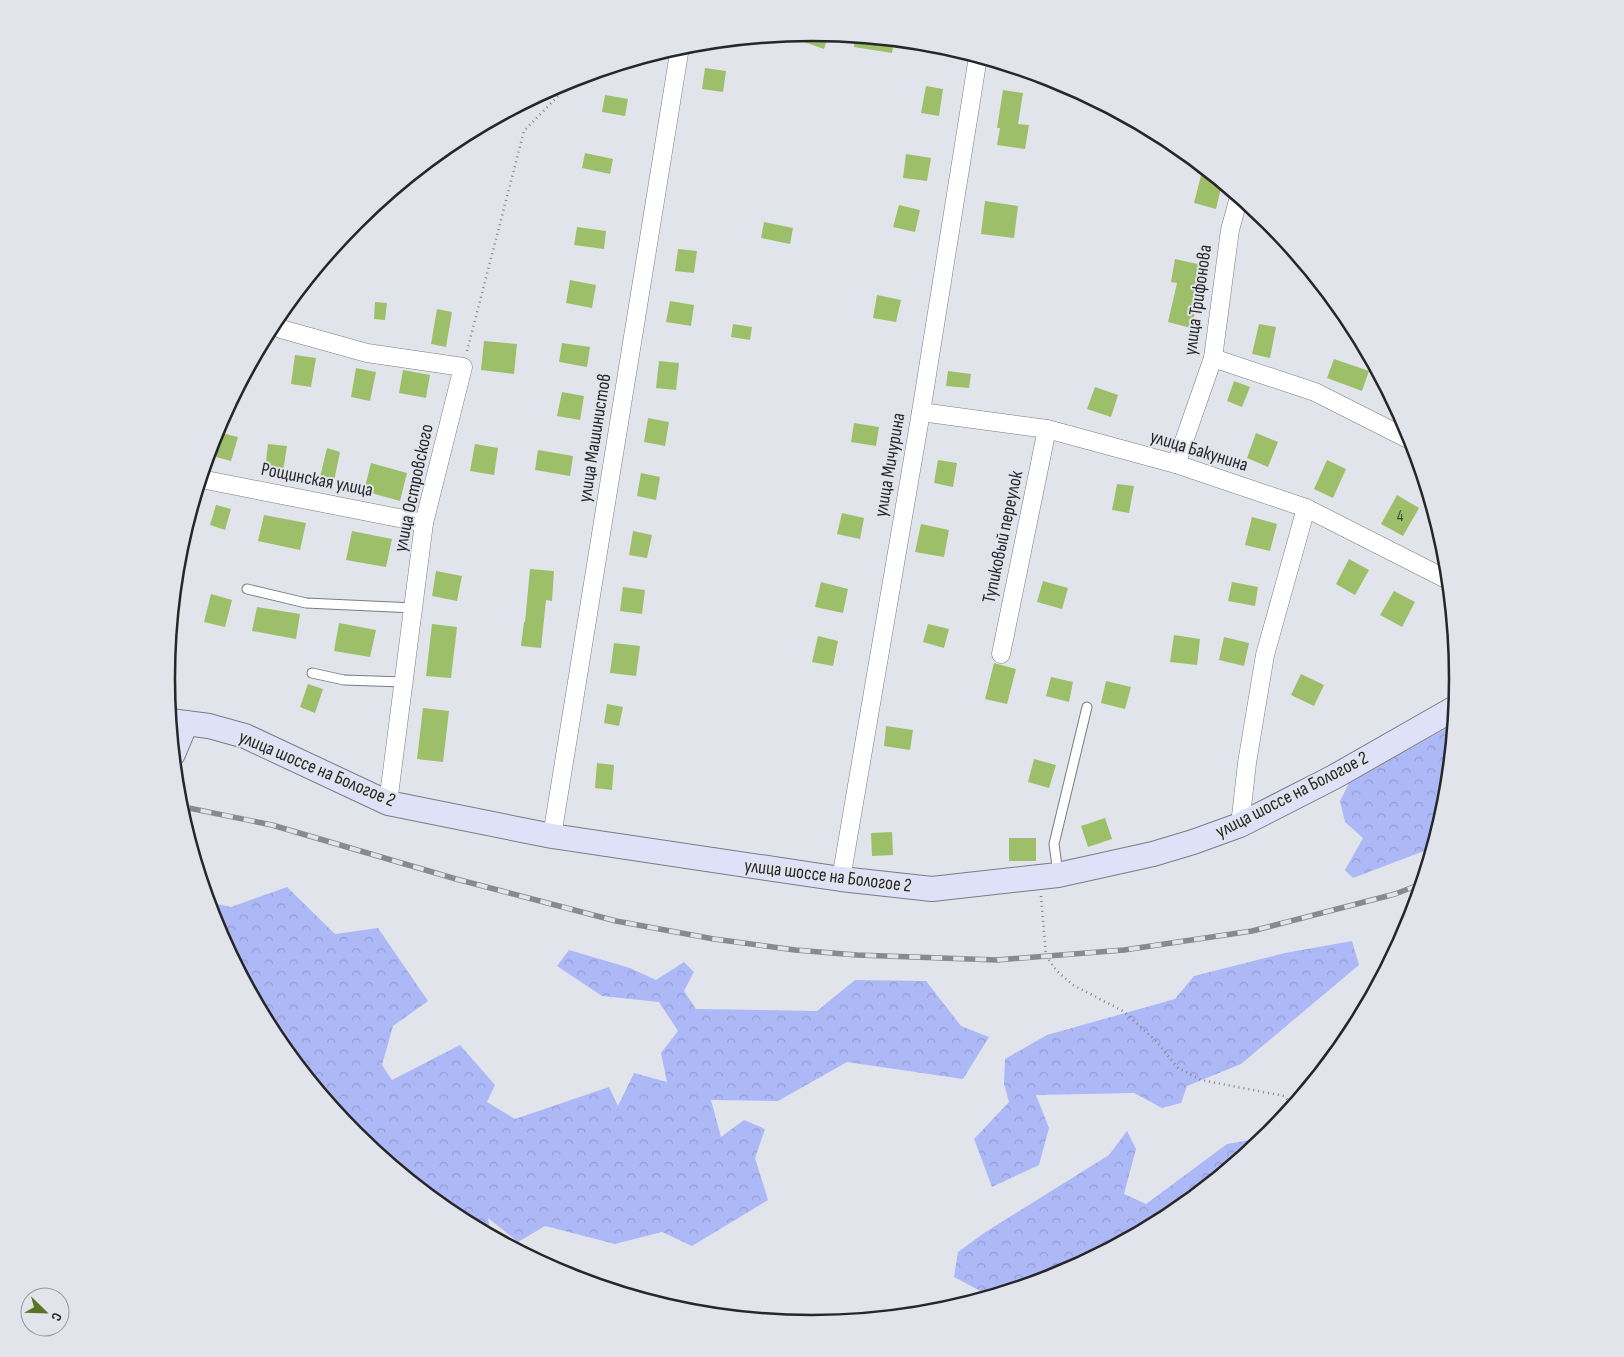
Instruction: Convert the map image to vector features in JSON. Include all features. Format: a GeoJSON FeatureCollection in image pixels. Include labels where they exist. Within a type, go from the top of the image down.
{"type":"FeatureCollection","features":[{"type":"Feature","properties":{"kind":"street","name":"улица Машинистов"},"geometry":{"type":"LineString","coordinates":[[552,836],[679,55]]}},
{"type":"Feature","properties":{"kind":"street","name":"улица Мичурина"},"geometry":{"type":"LineString","coordinates":[[841,880],[921,412],[977,63]]}},
{"type":"Feature","properties":{"kind":"street","name":"улица Трифонова"},"geometry":{"type":"LineString","coordinates":[[1176,464],[1213,358],[1230,230],[1237,204]]}},
{"type":"Feature","properties":{"kind":"street"},"geometry":{"type":"LineString","coordinates":[[281,329],[367,353],[463,367]]}},
{"type":"Feature","properties":{"kind":"street"},"geometry":{"type":"LineString","coordinates":[[1213,358],[1315,392],[1401,436]]}},
{"type":"Feature","properties":{"kind":"street","name":"улица Островского"},"geometry":{"type":"LineString","coordinates":[[388,803],[424,523],[463,367]]}},
{"type":"Feature","properties":{"kind":"street","name":"улица Бакунина"},"geometry":{"type":"LineString","coordinates":[[921,412],[1047,429],[1176,464],[1306,508],[1441,576]]}},
{"type":"Feature","properties":{"kind":"street","name":"Тупиковый переулок"},"geometry":{"type":"LineString","coordinates":[[1001,654],[1047,429]]}},
{"type":"Feature","properties":{"kind":"street","name":"Рощинская улица"},"geometry":{"type":"LineString","coordinates":[[207,480],[424,523]]}},
{"type":"Feature","properties":{"kind":"street"},"geometry":{"type":"LineString","coordinates":[[1240,825],[1247,764],[1264,655],[1306,508]]}},
{"type":"Feature","properties":{"kind":"street","name":"улица шоссе на Бологое 2"},"geometry":{"type":"LineString","coordinates":[[178,722],[209,726],[245,736],[388,803],[552,836],[841,880],[932,889],[1048,876],[1153,854],[1193,842],[1240,825],[1334,777],[1448,712]]}},
{"type":"Feature","properties":{"kind":"lane"},"geometry":{"type":"LineString","coordinates":[[247,588],[306,603],[414,608]]}},
{"type":"Feature","properties":{"kind":"lane"},"geometry":{"type":"LineString","coordinates":[[312,673],[344,680],[404,682]]}},
{"type":"Feature","properties":{"kind":"lane"},"geometry":{"type":"LineString","coordinates":[[1048,876],[1086,707]]}},
{"type":"Feature","properties":{"kind":"path"},"geometry":{"type":"LineString","coordinates":[[463,367],[524,131],[558,94]]}},
{"type":"Feature","properties":{"kind":"path"},"geometry":{"type":"LineString","coordinates":[[1048,876],[1046,956],[1057,971],[1073,985],[1123,1011],[1156,1041],[1178,1068],[1201,1080],[1284,1096],[1289,1101]]}},
{"type":"Feature","properties":{"kind":"green space"},"geometry":{"type":"Polygon","coordinates":[[[1447,728],[1437,803],[1426,850],[1353,878],[1345,870],[1363,838],[1345,822],[1340,801],[1349,783],[1447,728]]]}},
{"type":"Feature","properties":{"kind":"green space"},"geometry":{"type":"Polygon","coordinates":[[[287,887],[335,934],[378,928],[428,1001],[393,1026],[382,1065],[392,1080],[460,1045],[495,1085],[487,1102],[515,1119],[609,1087],[618,1106],[634,1073],[667,1082],[661,1053],[678,1031],[659,1002],[602,996],[557,966],[569,950],[630,968],[656,980],[684,962],[694,972],[684,991],[696,1009],[817,1011],[855,980],[926,981],[961,1026],[989,1037],[963,1079],[847,1062],[778,1101],[711,1100],[721,1137],[744,1120],[765,1129],[755,1158],[768,1200],[692,1246],[662,1232],[615,1244],[545,1226],[518,1242],[488,1218],[490,1228],[424,1184],[392,1158],[333,1099],[282,1033],[240,960],[216,904],[231,907],[287,887]]]}},
{"type":"Feature","properties":{"kind":"green space"},"geometry":{"type":"Polygon","coordinates":[[[1352,941],[1359,965],[1241,1064],[1187,1086],[1181,1103],[1162,1108],[1134,1093],[1036,1095],[1049,1128],[1039,1165],[992,1187],[974,1139],[1009,1102],[1004,1084],[1005,1059],[1047,1035],[1175,999],[1194,976],[1285,953],[1352,941]]]}},
{"type":"Feature","properties":{"kind":"green space"},"geometry":{"type":"Polygon","coordinates":[[[1127,1131],[1136,1149],[1124,1194],[1146,1204],[1227,1144],[1252,1140],[1200,1184],[1166,1208],[1094,1250],[1017,1282],[983,1292],[954,1277],[958,1252],[984,1233],[1109,1155],[1127,1131]]]}},
{"type":"Feature","properties":{"kind":"building"},"geometry":{"type":"Polygon","coordinates":[[[812,41],[826,42],[824,49],[804,42],[812,41]]]}},
{"type":"Feature","properties":{"kind":"building"},"geometry":{"type":"Polygon","coordinates":[[[854,43],[893,47],[892,53],[854,47],[854,43]]]}},
{"type":"Feature","properties":{"kind":"building"},"geometry":{"type":"Polygon","coordinates":[[[705,68],[726,71],[723,92],[702,89],[705,68]]]}},
{"type":"Feature","properties":{"kind":"building"},"geometry":{"type":"Polygon","coordinates":[[[926,86],[943,89],[939,116],[921,113],[926,86]]]}},
{"type":"Feature","properties":{"kind":"building"},"geometry":{"type":"Polygon","coordinates":[[[1003,90],[1023,93],[1018,124],[1029,125],[1025,149],[997,145],[1000,128],[997,128],[1003,90]]]}},
{"type":"Feature","properties":{"kind":"building"},"geometry":{"type":"Polygon","coordinates":[[[605,95],[628,99],[625,116],[602,112],[605,95]]]}},
{"type":"Feature","properties":{"kind":"building"},"geometry":{"type":"Polygon","coordinates":[[[585,153],[613,159],[610,174],[582,168],[585,153]]]}},
{"type":"Feature","properties":{"kind":"building"},"geometry":{"type":"Polygon","coordinates":[[[906,154],[931,158],[927,181],[903,178],[906,154]]]}},
{"type":"Feature","properties":{"kind":"building"},"geometry":{"type":"Polygon","coordinates":[[[1201,174],[1221,190],[1216,209],[1194,203],[1201,174]]]}},
{"type":"Feature","properties":{"kind":"building"},"geometry":{"type":"Polygon","coordinates":[[[985,201],[1018,206],[1014,238],[981,234],[985,201]]]}},
{"type":"Feature","properties":{"kind":"building"},"geometry":{"type":"Polygon","coordinates":[[[899,205],[920,210],[915,232],[893,227],[899,205]]]}},
{"type":"Feature","properties":{"kind":"building"},"geometry":{"type":"Polygon","coordinates":[[[764,222],[793,228],[790,244],[761,238],[764,222]]]}},
{"type":"Feature","properties":{"kind":"building"},"geometry":{"type":"Polygon","coordinates":[[[577,227],[606,231],[604,249],[574,245],[577,227]]]}},
{"type":"Feature","properties":{"kind":"building"},"geometry":{"type":"Polygon","coordinates":[[[678,249],[697,251],[694,273],[675,271],[678,249]]]}},
{"type":"Feature","properties":{"kind":"building"},"geometry":{"type":"Polygon","coordinates":[[[1175,259],[1202,265],[1195,303],[1197,304],[1191,328],[1168,322],[1177,283],[1171,282],[1175,259]]]}},
{"type":"Feature","properties":{"kind":"building"},"geometry":{"type":"Polygon","coordinates":[[[570,280],[596,285],[592,308],[566,303],[570,280]]]}},
{"type":"Feature","properties":{"kind":"building"},"geometry":{"type":"Polygon","coordinates":[[[877,295],[901,300],[896,322],[873,318],[877,295]]]}},
{"type":"Feature","properties":{"kind":"building"},"geometry":{"type":"Polygon","coordinates":[[[670,301],[694,305],[691,326],[666,322],[670,301]]]}},
{"type":"Feature","properties":{"kind":"building"},"geometry":{"type":"Polygon","coordinates":[[[375,302],[387,303],[385,320],[374,319],[375,302]]]}},
{"type":"Feature","properties":{"kind":"building"},"geometry":{"type":"Polygon","coordinates":[[[437,309],[452,312],[446,347],[431,344],[437,309]]]}},
{"type":"Feature","properties":{"kind":"building"},"geometry":{"type":"Polygon","coordinates":[[[733,324],[752,327],[750,340],[731,337],[733,324]]]}},
{"type":"Feature","properties":{"kind":"building"},"geometry":{"type":"Polygon","coordinates":[[[1259,324],[1276,327],[1270,358],[1252,354],[1259,324]]]}},
{"type":"Feature","properties":{"kind":"building"},"geometry":{"type":"Polygon","coordinates":[[[484,341],[517,344],[514,374],[481,370],[484,341]]]}},
{"type":"Feature","properties":{"kind":"building"},"geometry":{"type":"Polygon","coordinates":[[[562,343],[590,347],[587,367],[559,362],[562,343]]]}},
{"type":"Feature","properties":{"kind":"building"},"geometry":{"type":"Polygon","coordinates":[[[295,355],[316,358],[311,387],[291,384],[295,355]]]}},
{"type":"Feature","properties":{"kind":"building"},"geometry":{"type":"Polygon","coordinates":[[[1334,359],[1369,371],[1362,391],[1327,378],[1334,359]]]}},
{"type":"Feature","properties":{"kind":"building"},"geometry":{"type":"Polygon","coordinates":[[[659,361],[679,363],[676,390],[656,388],[659,361]]]}},
{"type":"Feature","properties":{"kind":"building"},"geometry":{"type":"Polygon","coordinates":[[[356,368],[376,372],[370,401],[351,397],[356,368]]]}},
{"type":"Feature","properties":{"kind":"building"},"geometry":{"type":"Polygon","coordinates":[[[403,370],[430,375],[426,398],[399,393],[403,370]]]}},
{"type":"Feature","properties":{"kind":"building"},"geometry":{"type":"Polygon","coordinates":[[[948,371],[971,374],[969,388],[946,386],[948,371]]]}},
{"type":"Feature","properties":{"kind":"building"},"geometry":{"type":"Polygon","coordinates":[[[1234,381],[1250,387],[1242,407],[1227,401],[1234,381]]]}},
{"type":"Feature","properties":{"kind":"building"},"geometry":{"type":"Polygon","coordinates":[[[1095,387],[1118,395],[1111,417],[1087,409],[1095,387]]]}},
{"type":"Feature","properties":{"kind":"building"},"geometry":{"type":"Polygon","coordinates":[[[562,392],[584,396],[580,420],[557,416],[562,392]]]}},
{"type":"Feature","properties":{"kind":"building"},"geometry":{"type":"Polygon","coordinates":[[[648,418],[669,422],[665,446],[644,442],[648,418]]]}},
{"type":"Feature","properties":{"kind":"building"},"geometry":{"type":"Polygon","coordinates":[[[854,423],[879,427],[876,446],[851,442],[854,423]]]}},
{"type":"Feature","properties":{"kind":"building"},"geometry":{"type":"Polygon","coordinates":[[[224,433],[238,437],[231,461],[215,457],[224,433]]]}},
{"type":"Feature","properties":{"kind":"building"},"geometry":{"type":"Polygon","coordinates":[[[1256,433],[1278,442],[1268,467],[1247,458],[1256,433]]]}},
{"type":"Feature","properties":{"kind":"building"},"geometry":{"type":"Polygon","coordinates":[[[268,444],[287,446],[283,472],[265,470],[268,444]]]}},
{"type":"Feature","properties":{"kind":"building"},"geometry":{"type":"Polygon","coordinates":[[[475,444],[498,448],[494,475],[470,471],[475,444]]]}},
{"type":"Feature","properties":{"kind":"building"},"geometry":{"type":"Polygon","coordinates":[[[327,448],[340,452],[334,481],[320,477],[327,448]]]}},
{"type":"Feature","properties":{"kind":"building"},"geometry":{"type":"Polygon","coordinates":[[[538,450],[573,456],[570,476],[535,470],[538,450]]]}},
{"type":"Feature","properties":{"kind":"building"},"geometry":{"type":"Polygon","coordinates":[[[938,460],[957,463],[953,487],[934,483],[938,460]]]}},
{"type":"Feature","properties":{"kind":"building"},"geometry":{"type":"Polygon","coordinates":[[[1327,460],[1346,469],[1333,498],[1314,489],[1327,460]]]}},
{"type":"Feature","properties":{"kind":"building"},"geometry":{"type":"Polygon","coordinates":[[[371,463],[407,473],[400,501],[364,491],[371,463]]]}},
{"type":"Feature","properties":{"kind":"building"},"geometry":{"type":"Polygon","coordinates":[[[641,473],[660,477],[656,500],[637,496],[641,473]]]}},
{"type":"Feature","properties":{"kind":"building"},"geometry":{"type":"Polygon","coordinates":[[[1117,484],[1134,486],[1129,513],[1112,510],[1117,484]]]}},
{"type":"Feature","properties":{"kind":"building"},"geometry":{"type":"Polygon","coordinates":[[[1397,495],[1419,508],[1403,536],[1381,524],[1397,495]]]}},
{"type":"Feature","properties":{"kind":"building"},"geometry":{"type":"Polygon","coordinates":[[[216,505],[231,509],[225,530],[210,525],[216,505]]]}},
{"type":"Feature","properties":{"kind":"building"},"geometry":{"type":"Polygon","coordinates":[[[842,513],[864,518],[860,539],[837,534],[842,513]]]}},
{"type":"Feature","properties":{"kind":"building"},"geometry":{"type":"Polygon","coordinates":[[[264,515],[306,523],[300,550],[258,541],[264,515]]]}},
{"type":"Feature","properties":{"kind":"building"},"geometry":{"type":"Polygon","coordinates":[[[1252,517],[1277,524],[1270,551],[1245,545],[1252,517]]]}},
{"type":"Feature","properties":{"kind":"building"},"geometry":{"type":"Polygon","coordinates":[[[921,524],[949,530],[944,557],[915,552],[921,524]]]}},
{"type":"Feature","properties":{"kind":"building"},"geometry":{"type":"Polygon","coordinates":[[[352,531],[392,539],[386,567],[346,560],[352,531]]]}},
{"type":"Feature","properties":{"kind":"building"},"geometry":{"type":"Polygon","coordinates":[[[633,531],[652,535],[647,558],[629,555],[633,531]]]}},
{"type":"Feature","properties":{"kind":"building"},"geometry":{"type":"Polygon","coordinates":[[[1349,559],[1369,570],[1355,595],[1336,584],[1349,559]]]}},
{"type":"Feature","properties":{"kind":"building"},"geometry":{"type":"Polygon","coordinates":[[[530,569],[554,571],[552,601],[546,600],[541,648],[521,646],[530,569]]]}},
{"type":"Feature","properties":{"kind":"building"},"geometry":{"type":"Polygon","coordinates":[[[436,571],[462,576],[457,601],[432,596],[436,571]]]}},
{"type":"Feature","properties":{"kind":"building"},"geometry":{"type":"Polygon","coordinates":[[[1043,581],[1068,588],[1062,609],[1037,602],[1043,581]]]}},
{"type":"Feature","properties":{"kind":"building"},"geometry":{"type":"Polygon","coordinates":[[[821,582],[848,589],[843,613],[815,607],[821,582]]]}},
{"type":"Feature","properties":{"kind":"building"},"geometry":{"type":"Polygon","coordinates":[[[1232,582],[1258,587],[1255,606],[1228,601],[1232,582]]]}},
{"type":"Feature","properties":{"kind":"building"},"geometry":{"type":"Polygon","coordinates":[[[623,587],[645,590],[642,614],[620,611],[623,587]]]}},
{"type":"Feature","properties":{"kind":"building"},"geometry":{"type":"Polygon","coordinates":[[[1394,591],[1415,602],[1402,627],[1380,615],[1394,591]]]}},
{"type":"Feature","properties":{"kind":"building"},"geometry":{"type":"Polygon","coordinates":[[[211,594],[232,600],[225,627],[204,622],[211,594]]]}},
{"type":"Feature","properties":{"kind":"building"},"geometry":{"type":"Polygon","coordinates":[[[257,607],[300,614],[296,639],[252,631],[257,607]]]}},
{"type":"Feature","properties":{"kind":"building"},"geometry":{"type":"Polygon","coordinates":[[[339,623],[376,630],[370,657],[334,651],[339,623]]]}},
{"type":"Feature","properties":{"kind":"building"},"geometry":{"type":"Polygon","coordinates":[[[432,624],[457,627],[451,678],[426,676],[432,624]]]}},
{"type":"Feature","properties":{"kind":"building"},"geometry":{"type":"Polygon","coordinates":[[[928,624],[949,629],[944,648],[923,642],[928,624]]]}},
{"type":"Feature","properties":{"kind":"building"},"geometry":{"type":"Polygon","coordinates":[[[1174,635],[1200,639],[1197,665],[1170,662],[1174,635]]]}},
{"type":"Feature","properties":{"kind":"building"},"geometry":{"type":"Polygon","coordinates":[[[818,636],[838,641],[833,666],[812,662],[818,636]]]}},
{"type":"Feature","properties":{"kind":"building"},"geometry":{"type":"Polygon","coordinates":[[[1224,637],[1249,643],[1244,666],[1219,660],[1224,637]]]}},
{"type":"Feature","properties":{"kind":"building"},"geometry":{"type":"Polygon","coordinates":[[[614,643],[640,646],[636,676],[610,673],[614,643]]]}},
{"type":"Feature","properties":{"kind":"building"},"geometry":{"type":"Polygon","coordinates":[[[994,663],[1016,669],[1007,704],[985,699],[994,663]]]}},
{"type":"Feature","properties":{"kind":"building"},"geometry":{"type":"Polygon","coordinates":[[[1301,674],[1324,685],[1314,706],[1291,695],[1301,674]]]}},
{"type":"Feature","properties":{"kind":"building"},"geometry":{"type":"Polygon","coordinates":[[[1051,677],[1073,682],[1069,702],[1046,696],[1051,677]]]}},
{"type":"Feature","properties":{"kind":"building"},"geometry":{"type":"Polygon","coordinates":[[[1106,681],[1131,687],[1125,709],[1101,703],[1106,681]]]}},
{"type":"Feature","properties":{"kind":"building"},"geometry":{"type":"Polygon","coordinates":[[[308,684],[323,689],[315,713],[300,707],[308,684]]]}},
{"type":"Feature","properties":{"kind":"building"},"geometry":{"type":"Polygon","coordinates":[[[607,704],[623,707],[619,726],[604,723],[607,704]]]}},
{"type":"Feature","properties":{"kind":"building"},"geometry":{"type":"Polygon","coordinates":[[[423,708],[449,711],[443,762],[417,759],[423,708]]]}},
{"type":"Feature","properties":{"kind":"building"},"geometry":{"type":"Polygon","coordinates":[[[886,726],[913,730],[910,750],[884,746],[886,726]]]}},
{"type":"Feature","properties":{"kind":"building"},"geometry":{"type":"Polygon","coordinates":[[[1034,759],[1056,765],[1049,788],[1028,782],[1034,759]]]}},
{"type":"Feature","properties":{"kind":"building"},"geometry":{"type":"Polygon","coordinates":[[[597,763],[614,765],[612,790],[595,788],[597,763]]]}},
{"type":"Feature","properties":{"kind":"building"},"geometry":{"type":"Polygon","coordinates":[[[1105,818],[1112,839],[1088,847],[1081,826],[1105,818]]]}},
{"type":"Feature","properties":{"kind":"building"},"geometry":{"type":"Polygon","coordinates":[[[892,832],[893,855],[872,856],[871,833],[892,832]]]}},
{"type":"Feature","properties":{"kind":"building"},"geometry":{"type":"Polygon","coordinates":[[[1009,838],[1036,838],[1036,861],[1009,861],[1009,838]]]}},
{"type":"Feature","properties":{"kind":"railway"},"geometry":{"type":"LineString","coordinates":[[188,808],[272,825],[456,879],[616,921],[714,939],[795,950],[857,955],[997,960],[1124,950],[1252,931],[1395,894],[1414,887]]}}]}
